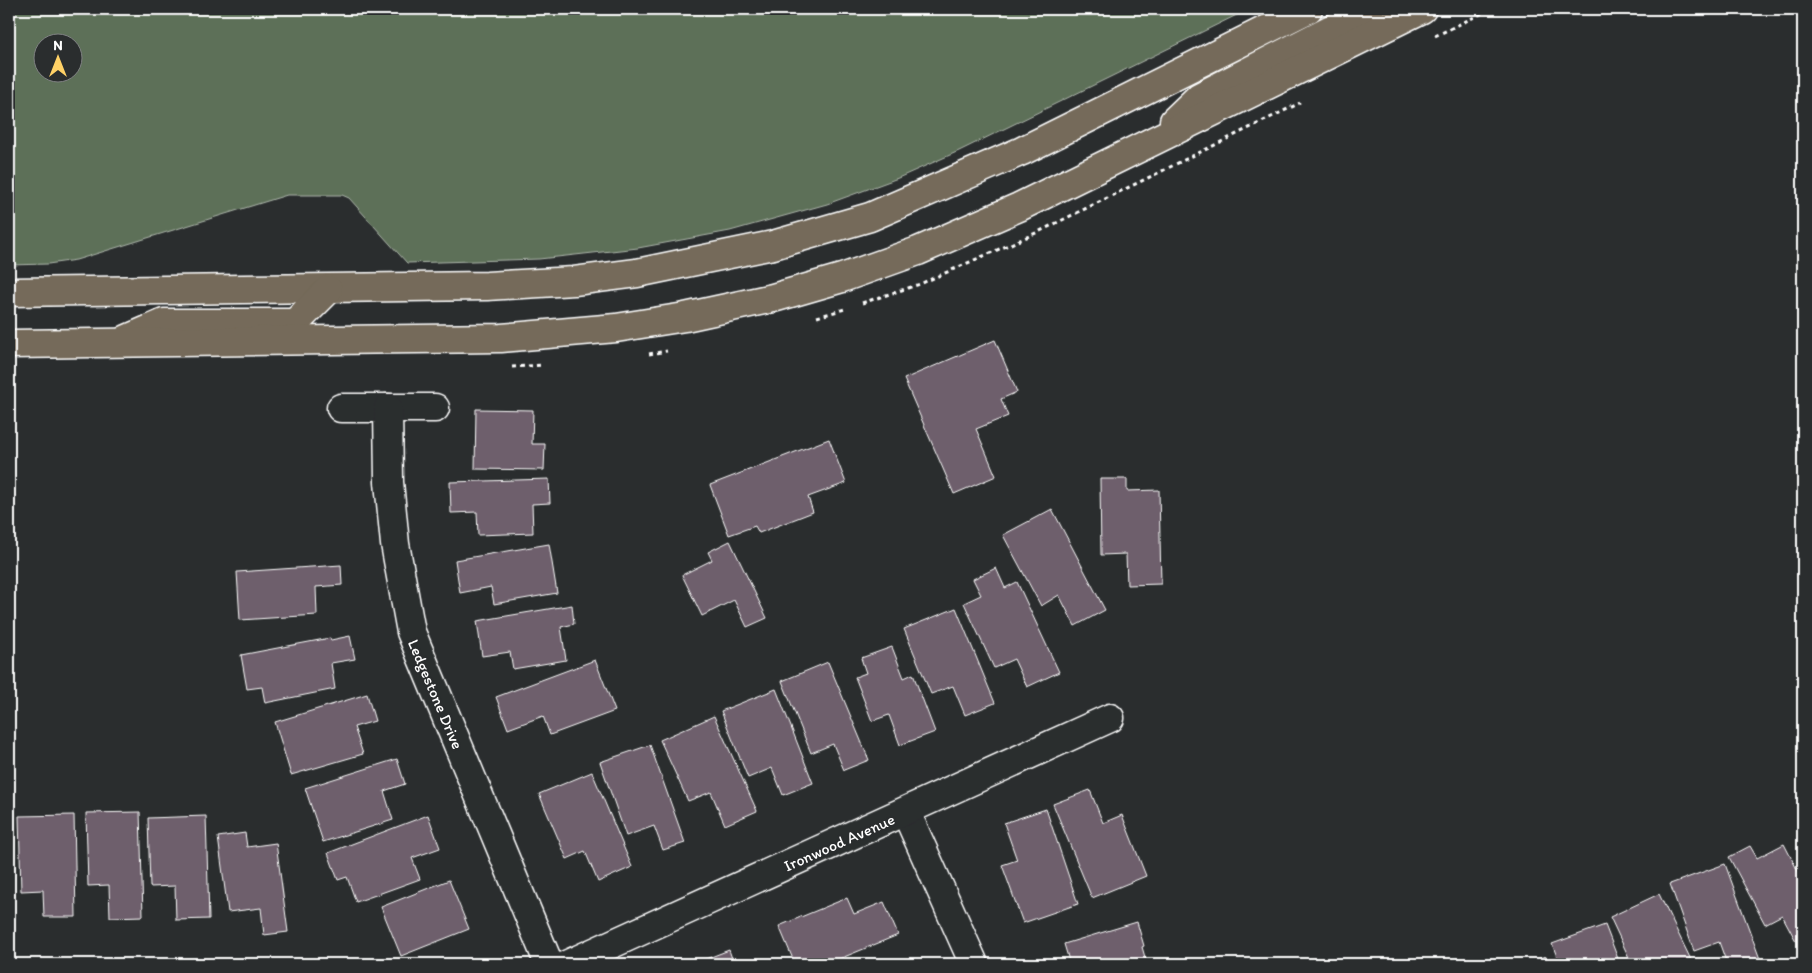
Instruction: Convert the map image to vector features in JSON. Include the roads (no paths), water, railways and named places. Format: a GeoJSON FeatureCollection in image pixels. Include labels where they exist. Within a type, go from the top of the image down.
{"type":"FeatureCollection","features":[{"type":"Feature","properties":{"kind":"main road"},"geometry":{"type":"LineString","coordinates":[[9,292],[328,290],[487,286],[574,281],[637,273],[773,245],[870,217],[1022,152],[1308,9]]}},
{"type":"Feature","properties":{"kind":"main road"},"geometry":{"type":"LineString","coordinates":[[1151,143],[1199,98],[1370,9]]}},
{"type":"Feature","properties":{"kind":"main road"},"geometry":{"type":"LineString","coordinates":[[9,344],[501,338],[616,328],[686,317],[842,278],[918,251],[1018,207],[1422,9]]}},
{"type":"Feature","properties":{"kind":"main road"},"geometry":{"type":"LineString","coordinates":[[116,343],[164,323],[295,323],[328,290]]}},
{"type":"Feature","properties":{"kind":"street"},"geometry":{"type":"LineString","coordinates":[[341,408],[435,408]]}},
{"type":"Feature","properties":{"kind":"street","name":"Ledgestone Drive"},"geometry":{"type":"LineString","coordinates":[[388,408],[389,482],[395,544],[411,632],[549,964]]}},
{"type":"Feature","properties":{"kind":"street","name":"Ironwood Avenue"},"geometry":{"type":"LineString","coordinates":[[568,964],[1110,718]]}},
{"type":"Feature","properties":{"kind":"street"},"geometry":{"type":"LineString","coordinates":[[906,812],[974,964]]}}]}
